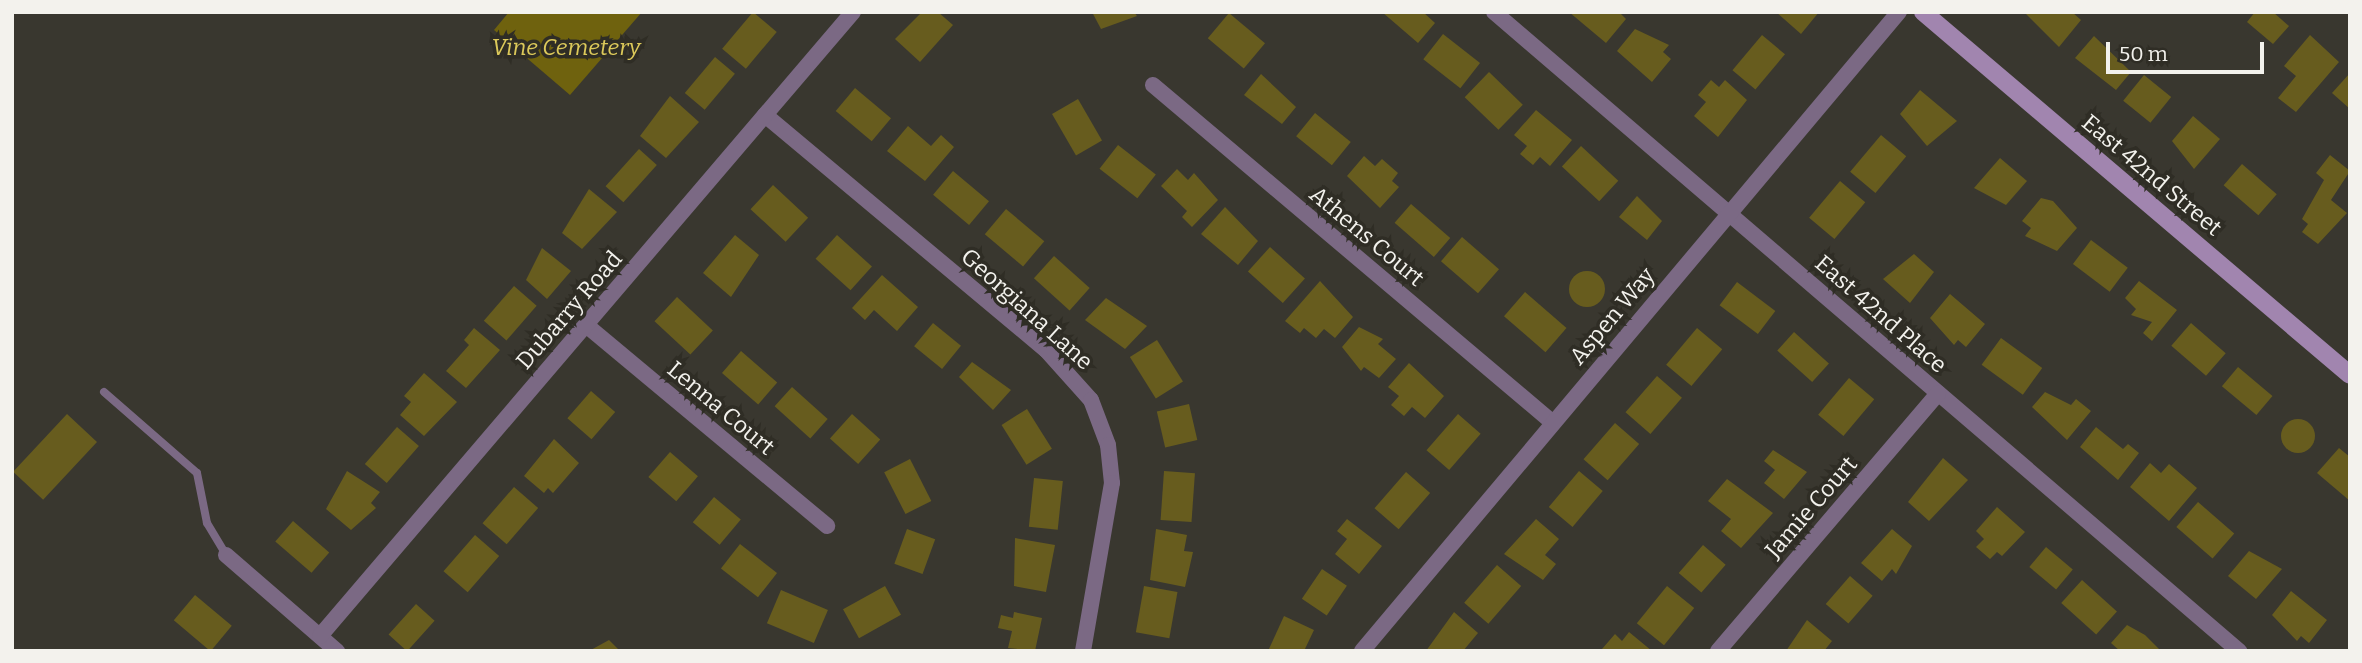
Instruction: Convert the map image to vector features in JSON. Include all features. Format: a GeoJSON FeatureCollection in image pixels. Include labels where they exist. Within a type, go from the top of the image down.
{"type":"FeatureCollection","features":[{"type":"Feature","properties":{"kind":"street","name":"Dubarry Road"},"geometry":{"type":"LineString","coordinates":[[320,636],[853,12]]}},
{"type":"Feature","properties":{"kind":"street","name":"East 42nd Place"},"geometry":{"type":"LineString","coordinates":[[1494,12],[2239,651]]}},
{"type":"Feature","properties":{"kind":"street","name":"Aspen Way"},"geometry":{"type":"LineString","coordinates":[[1362,651],[1899,12]]}},
{"type":"Feature","properties":{"kind":"street","name":"East 42nd Street"},"geometry":{"type":"LineString","coordinates":[[1923,12],[2350,375]]}},
{"type":"Feature","properties":{"kind":"street","name":"Athens Court"},"geometry":{"type":"LineString","coordinates":[[1153,85],[1552,422]]}},
{"type":"Feature","properties":{"kind":"street","name":"Georgiana Lane"},"geometry":{"type":"LineString","coordinates":[[765,115],[1046,350],[1091,400],[1108,445],[1112,483],[1083,651]]}},
{"type":"Feature","properties":{"kind":"street","name":"Lenna Court"},"geometry":{"type":"LineString","coordinates":[[586,325],[827,526]]}},
{"type":"Feature","properties":{"kind":"street","name":"Jamie Court"},"geometry":{"type":"LineString","coordinates":[[1718,651],[1938,393]]}},
{"type":"Feature","properties":{"kind":"street"},"geometry":{"type":"LineString","coordinates":[[226,555],[337,651]]}},
{"type":"Feature","properties":{"kind":"lane"},"geometry":{"type":"LineString","coordinates":[[104,392],[197,473],[207,523],[226,555]]}},
{"type":"Feature","properties":{"kind":"green space","name":"Vine Cemetery"},"geometry":{"type":"Polygon","coordinates":[[[509,12],[642,12],[570,95],[494,30],[509,12]]]}},
{"type":"Feature","properties":{"kind":"building"},"geometry":{"type":"Polygon","coordinates":[[[753,12],[777,32],[746,69],[722,49],[753,12]]]}},
{"type":"Feature","properties":{"kind":"building"},"geometry":{"type":"Polygon","coordinates":[[[922,12],[938,12],[953,25],[920,62],[895,39],[922,12]]]}},
{"type":"Feature","properties":{"kind":"building"},"geometry":{"type":"Polygon","coordinates":[[[1092,12],[1134,12],[1137,16],[1101,29],[1092,12]]]}},
{"type":"Feature","properties":{"kind":"building"},"geometry":{"type":"Polygon","coordinates":[[[1382,12],[1423,12],[1435,23],[1418,43],[1382,12]]]}},
{"type":"Feature","properties":{"kind":"building"},"geometry":{"type":"Polygon","coordinates":[[[1569,12],[1619,12],[1626,19],[1606,43],[1569,12]]]}},
{"type":"Feature","properties":{"kind":"building"},"geometry":{"type":"Polygon","coordinates":[[[1776,12],[1819,12],[1801,34],[1776,12]]]}},
{"type":"Feature","properties":{"kind":"building"},"geometry":{"type":"Polygon","coordinates":[[[2024,12],[2072,12],[2081,20],[2059,47],[2024,12]]]}},
{"type":"Feature","properties":{"kind":"building"},"geometry":{"type":"Polygon","coordinates":[[[2255,12],[2273,12],[2289,26],[2273,44],[2247,22],[2255,12]]]}},
{"type":"Feature","properties":{"kind":"building"},"geometry":{"type":"Polygon","coordinates":[[[1229,13],[1265,43],[1244,68],[1208,38],[1229,13]]]}},
{"type":"Feature","properties":{"kind":"building"},"geometry":{"type":"Polygon","coordinates":[[[1635,29],[1669,45],[1663,52],[1671,59],[1652,82],[1617,51],[1635,29]]]}},
{"type":"Feature","properties":{"kind":"building"},"geometry":{"type":"Polygon","coordinates":[[[1443,34],[1480,63],[1460,88],[1423,59],[1443,34]]]}},
{"type":"Feature","properties":{"kind":"building"},"geometry":{"type":"Polygon","coordinates":[[[1762,35],[1785,54],[1755,90],[1732,70],[1762,35]]]}},
{"type":"Feature","properties":{"kind":"building"},"geometry":{"type":"Polygon","coordinates":[[[2310,35],[2339,62],[2296,112],[2278,98],[2296,76],[2284,66],[2310,35]]]}},
{"type":"Feature","properties":{"kind":"building"},"geometry":{"type":"Polygon","coordinates":[[[2094,36],[2131,72],[2116,90],[2075,58],[2094,36]]]}},
{"type":"Feature","properties":{"kind":"building"},"geometry":{"type":"Polygon","coordinates":[[[715,57],[735,74],[705,110],[685,93],[715,57]]]}},
{"type":"Feature","properties":{"kind":"building"},"geometry":{"type":"Polygon","coordinates":[[[1489,72],[1523,105],[1498,130],[1465,97],[1489,72]]]}},
{"type":"Feature","properties":{"kind":"building"},"geometry":{"type":"Polygon","coordinates":[[[2350,73],[2350,109],[2332,93],[2350,73]]]}},
{"type":"Feature","properties":{"kind":"building"},"geometry":{"type":"Polygon","coordinates":[[[1261,74],[1296,107],[1282,124],[1244,95],[1261,74]]]}},
{"type":"Feature","properties":{"kind":"building"},"geometry":{"type":"Polygon","coordinates":[[[2144,75],[2171,97],[2150,123],[2123,101],[2144,75]]]}},
{"type":"Feature","properties":{"kind":"building"},"geometry":{"type":"Polygon","coordinates":[[[1711,80],[1719,87],[1725,80],[1747,100],[1718,137],[1694,116],[1706,102],[1698,95],[1711,80]]]}},
{"type":"Feature","properties":{"kind":"building"},"geometry":{"type":"Polygon","coordinates":[[[855,88],[891,118],[872,141],[836,111],[855,88]]]}},
{"type":"Feature","properties":{"kind":"building"},"geometry":{"type":"Polygon","coordinates":[[[1920,90],[1957,121],[1927,146],[1900,114],[1920,90]]]}},
{"type":"Feature","properties":{"kind":"building"},"geometry":{"type":"Polygon","coordinates":[[[670,96],[699,122],[666,158],[640,136],[670,96]]]}},
{"type":"Feature","properties":{"kind":"building"},"geometry":{"type":"Polygon","coordinates":[[[1078,99],[1102,141],[1076,156],[1052,114],[1078,99]]]}},
{"type":"Feature","properties":{"kind":"building"},"geometry":{"type":"Polygon","coordinates":[[[1536,110],[1572,140],[1550,166],[1540,157],[1533,165],[1520,154],[1527,146],[1514,135],[1536,110]]]}},
{"type":"Feature","properties":{"kind":"building"},"geometry":{"type":"Polygon","coordinates":[[[1315,113],[1351,142],[1332,165],[1296,136],[1315,113]]]}},
{"type":"Feature","properties":{"kind":"building"},"geometry":{"type":"Polygon","coordinates":[[[2193,116],[2220,139],[2194,169],[2172,141],[2193,116]]]}},
{"type":"Feature","properties":{"kind":"building"},"geometry":{"type":"Polygon","coordinates":[[[908,126],[931,146],[941,135],[954,147],[925,181],[887,151],[908,126]]]}},
{"type":"Feature","properties":{"kind":"building"},"geometry":{"type":"Polygon","coordinates":[[[1881,135],[1906,156],[1875,193],[1850,172],[1881,135]]]}},
{"type":"Feature","properties":{"kind":"building"},"geometry":{"type":"Polygon","coordinates":[[[1118,145],[1156,175],[1137,198],[1100,169],[1118,145]]]}},
{"type":"Feature","properties":{"kind":"building"},"geometry":{"type":"Polygon","coordinates":[[[1581,146],[1618,181],[1599,201],[1562,166],[1581,146]]]}},
{"type":"Feature","properties":{"kind":"building"},"geometry":{"type":"Polygon","coordinates":[[[639,149],[657,165],[623,202],[606,186],[639,149]]]}},
{"type":"Feature","properties":{"kind":"building"},"geometry":{"type":"Polygon","coordinates":[[[2330,155],[2350,171],[2331,200],[2347,213],[2318,244],[2302,232],[2308,224],[2302,219],[2324,180],[2316,173],[2330,155]]]}},
{"type":"Feature","properties":{"kind":"building"},"geometry":{"type":"Polygon","coordinates":[[[1364,156],[1375,166],[1382,159],[1398,173],[1392,181],[1399,187],[1380,208],[1347,176],[1364,156]]]}},
{"type":"Feature","properties":{"kind":"building"},"geometry":{"type":"Polygon","coordinates":[[[2000,158],[2027,181],[2006,205],[1974,188],[2000,158]]]}},
{"type":"Feature","properties":{"kind":"building"},"geometry":{"type":"Polygon","coordinates":[[[2242,164],[2277,194],[2258,215],[2224,185],[2242,164]]]}},
{"type":"Feature","properties":{"kind":"building"},"geometry":{"type":"Polygon","coordinates":[[[1177,169],[1188,180],[1194,173],[1218,200],[1192,227],[1182,217],[1187,211],[1161,186],[1177,169]]]}},
{"type":"Feature","properties":{"kind":"building"},"geometry":{"type":"Polygon","coordinates":[[[953,171],[989,201],[969,225],[933,195],[953,171]]]}},
{"type":"Feature","properties":{"kind":"building"},"geometry":{"type":"Polygon","coordinates":[[[1840,181],[1865,202],[1834,239],[1809,218],[1840,181]]]}},
{"type":"Feature","properties":{"kind":"building"},"geometry":{"type":"Polygon","coordinates":[[[773,185],[808,218],[786,242],[750,209],[773,185]]]}},
{"type":"Feature","properties":{"kind":"building"},"geometry":{"type":"Polygon","coordinates":[[[589,189],[617,212],[582,249],[562,233],[589,189]]]}},
{"type":"Feature","properties":{"kind":"building"},"geometry":{"type":"Polygon","coordinates":[[[1637,196],[1662,221],[1647,240],[1619,217],[1637,196]]]}},
{"type":"Feature","properties":{"kind":"building"},"geometry":{"type":"Polygon","coordinates":[[[2041,198],[2053,201],[2077,228],[2057,251],[2025,236],[2031,228],[2022,221],[2041,198]]]}},
{"type":"Feature","properties":{"kind":"building"},"geometry":{"type":"Polygon","coordinates":[[[1411,204],[1450,238],[1434,257],[1395,223],[1411,204]]]}},
{"type":"Feature","properties":{"kind":"building"},"geometry":{"type":"Polygon","coordinates":[[[1225,207],[1258,241],[1238,265],[1201,234],[1225,207]]]}},
{"type":"Feature","properties":{"kind":"building"},"geometry":{"type":"Polygon","coordinates":[[[1006,209],[1044,241],[1023,266],[985,234],[1006,209]]]}},
{"type":"Feature","properties":{"kind":"building"},"geometry":{"type":"Polygon","coordinates":[[[735,235],[759,255],[731,297],[703,273],[735,235]]]}},
{"type":"Feature","properties":{"kind":"building"},"geometry":{"type":"Polygon","coordinates":[[[837,235],[872,266],[851,290],[816,259],[837,235]]]}},
{"type":"Feature","properties":{"kind":"building"},"geometry":{"type":"Polygon","coordinates":[[[1462,237],[1499,269],[1478,293],[1441,261],[1462,237]]]}},
{"type":"Feature","properties":{"kind":"building"},"geometry":{"type":"Polygon","coordinates":[[[2091,240],[2128,268],[2110,292],[2073,264],[2091,240]]]}},
{"type":"Feature","properties":{"kind":"building"},"geometry":{"type":"Polygon","coordinates":[[[1270,247],[1305,278],[1283,303],[1248,272],[1270,247]]]}},
{"type":"Feature","properties":{"kind":"building"},"geometry":{"type":"Polygon","coordinates":[[[542,248],[571,271],[547,299],[526,280],[542,248]]]}},
{"type":"Feature","properties":{"kind":"building"},"geometry":{"type":"Polygon","coordinates":[[[1914,254],[1934,272],[1910,303],[1883,279],[1914,254]]]}},
{"type":"Feature","properties":{"kind":"building"},"geometry":{"type":"Polygon","coordinates":[[[1054,256],[1090,288],[1070,310],[1034,278],[1054,256]]]}},
{"type":"Feature","properties":{"kind":"building"},"geometry":{"type":"Polygon","coordinates":[[[1587,271],[1600,276],[1605,289],[1600,302],[1587,307],[1574,302],[1569,289],[1574,276],[1587,271]]]}},
{"type":"Feature","properties":{"kind":"building"},"geometry":{"type":"Polygon","coordinates":[[[882,275],[918,307],[897,331],[874,310],[865,320],[852,308],[882,275]]]}},
{"type":"Feature","properties":{"kind":"building"},"geometry":{"type":"Polygon","coordinates":[[[1320,281],[1353,317],[1335,338],[1324,329],[1316,338],[1304,328],[1300,333],[1285,321],[1320,281]]]}},
{"type":"Feature","properties":{"kind":"building"},"geometry":{"type":"Polygon","coordinates":[[[2139,281],[2177,310],[2152,341],[2143,333],[2152,322],[2131,315],[2136,309],[2125,298],[2139,281]]]}},
{"type":"Feature","properties":{"kind":"building"},"geometry":{"type":"Polygon","coordinates":[[[1737,282],[1775,311],[1758,334],[1720,305],[1737,282]]]}},
{"type":"Feature","properties":{"kind":"building"},"geometry":{"type":"Polygon","coordinates":[[[514,286],[537,306],[506,340],[484,321],[514,286]]]}},
{"type":"Feature","properties":{"kind":"building"},"geometry":{"type":"Polygon","coordinates":[[[1525,292],[1567,328],[1546,352],[1504,316],[1525,292]]]}},
{"type":"Feature","properties":{"kind":"building"},"geometry":{"type":"Polygon","coordinates":[[[1950,294],[1985,324],[1966,347],[1958,340],[1954,345],[1930,318],[1950,294]]]}},
{"type":"Feature","properties":{"kind":"building"},"geometry":{"type":"Polygon","coordinates":[[[677,297],[713,330],[690,355],[654,321],[677,297]]]}},
{"type":"Feature","properties":{"kind":"building"},"geometry":{"type":"Polygon","coordinates":[[[1106,298],[1147,326],[1125,349],[1085,320],[1106,298]]]}},
{"type":"Feature","properties":{"kind":"building"},"geometry":{"type":"Polygon","coordinates":[[[933,323],[961,346],[942,369],[914,346],[933,323]]]}},
{"type":"Feature","properties":{"kind":"building"},"geometry":{"type":"Polygon","coordinates":[[[2191,323],[2226,353],[2206,376],[2171,346],[2191,323]]]}},
{"type":"Feature","properties":{"kind":"building"},"geometry":{"type":"Polygon","coordinates":[[[1359,327],[1383,339],[1378,344],[1396,359],[1379,378],[1364,367],[1361,371],[1342,347],[1359,327]]]}},
{"type":"Feature","properties":{"kind":"building"},"geometry":{"type":"Polygon","coordinates":[[[474,328],[500,350],[466,388],[446,371],[469,345],[464,340],[474,328]]]}},
{"type":"Feature","properties":{"kind":"building"},"geometry":{"type":"Polygon","coordinates":[[[1697,328],[1722,349],[1691,386],[1666,365],[1697,328]]]}},
{"type":"Feature","properties":{"kind":"building"},"geometry":{"type":"Polygon","coordinates":[[[1794,332],[1829,363],[1812,382],[1777,351],[1794,332]]]}},
{"type":"Feature","properties":{"kind":"building"},"geometry":{"type":"Polygon","coordinates":[[[2001,338],[2042,368],[2023,395],[1982,365],[2001,338]]]}},
{"type":"Feature","properties":{"kind":"building"},"geometry":{"type":"Polygon","coordinates":[[[1157,340],[1183,382],[1156,399],[1130,357],[1157,340]]]}},
{"type":"Feature","properties":{"kind":"building"},"geometry":{"type":"Polygon","coordinates":[[[741,351],[777,382],[758,404],[722,373],[741,351]]]}},
{"type":"Feature","properties":{"kind":"building"},"geometry":{"type":"Polygon","coordinates":[[[972,362],[1011,390],[993,410],[959,377],[972,362]]]}},
{"type":"Feature","properties":{"kind":"building"},"geometry":{"type":"Polygon","coordinates":[[[1409,363],[1444,396],[1425,418],[1412,407],[1404,416],[1391,405],[1399,396],[1388,387],[1409,363]]]}},
{"type":"Feature","properties":{"kind":"building"},"geometry":{"type":"Polygon","coordinates":[[[2238,367],[2272,396],[2256,415],[2222,386],[2238,367]]]}},
{"type":"Feature","properties":{"kind":"building"},"geometry":{"type":"Polygon","coordinates":[[[424,373],[457,402],[424,436],[400,415],[411,402],[404,396],[424,373]]]}},
{"type":"Feature","properties":{"kind":"building"},"geometry":{"type":"Polygon","coordinates":[[[1657,376],[1682,398],[1650,434],[1626,412],[1657,376]]]}},
{"type":"Feature","properties":{"kind":"building"},"geometry":{"type":"Polygon","coordinates":[[[1849,378],[1874,399],[1843,436],[1818,415],[1849,378]]]}},
{"type":"Feature","properties":{"kind":"building"},"geometry":{"type":"Polygon","coordinates":[[[792,387],[828,419],[810,438],[775,406],[792,387]]]}},
{"type":"Feature","properties":{"kind":"building"},"geometry":{"type":"Polygon","coordinates":[[[591,391],[615,412],[592,439],[567,418],[591,391]]]}},
{"type":"Feature","properties":{"kind":"building"},"geometry":{"type":"Polygon","coordinates":[[[2045,392],[2071,405],[2076,399],[2091,411],[2067,440],[2032,407],[2045,392]]]}},
{"type":"Feature","properties":{"kind":"building"},"geometry":{"type":"Polygon","coordinates":[[[1189,404],[1197,440],[1165,447],[1157,411],[1189,404]]]}},
{"type":"Feature","properties":{"kind":"building"},"geometry":{"type":"Polygon","coordinates":[[[1027,409],[1052,449],[1026,465],[1002,425],[1027,409]]]}},
{"type":"Feature","properties":{"kind":"building"},"geometry":{"type":"Polygon","coordinates":[[[67,414],[97,442],[43,500],[13,472],[67,414]]]}},
{"type":"Feature","properties":{"kind":"building"},"geometry":{"type":"Polygon","coordinates":[[[852,414],[880,439],[858,464],[830,439],[852,414]]]}},
{"type":"Feature","properties":{"kind":"building"},"geometry":{"type":"Polygon","coordinates":[[[1458,414],[1481,434],[1449,470],[1427,450],[1458,414]]]}},
{"type":"Feature","properties":{"kind":"building"},"geometry":{"type":"Polygon","coordinates":[[[2298,419],[2310,424],[2315,436],[2310,448],[2298,453],[2286,448],[2281,436],[2286,424],[2298,419]]]}},
{"type":"Feature","properties":{"kind":"building"},"geometry":{"type":"Polygon","coordinates":[[[1615,423],[1639,444],[1608,480],[1584,459],[1615,423]]]}},
{"type":"Feature","properties":{"kind":"building"},"geometry":{"type":"Polygon","coordinates":[[[397,427],[419,446],[387,483],[365,464],[397,427]]]}},
{"type":"Feature","properties":{"kind":"building"},"geometry":{"type":"Polygon","coordinates":[[[2096,427],[2123,449],[2128,444],[2139,453],[2118,480],[2080,447],[2096,427]]]}},
{"type":"Feature","properties":{"kind":"building"},"geometry":{"type":"Polygon","coordinates":[[[554,439],[579,463],[553,493],[548,488],[544,493],[524,476],[554,439]]]}},
{"type":"Feature","properties":{"kind":"building"},"geometry":{"type":"Polygon","coordinates":[[[2339,448],[2350,457],[2350,501],[2317,473],[2339,448]]]}},
{"type":"Feature","properties":{"kind":"building"},"geometry":{"type":"Polygon","coordinates":[[[1773,450],[1807,472],[1784,499],[1764,483],[1775,470],[1764,461],[1773,450]]]}},
{"type":"Feature","properties":{"kind":"building"},"geometry":{"type":"Polygon","coordinates":[[[670,452],[698,476],[676,501],[648,477],[670,452]]]}},
{"type":"Feature","properties":{"kind":"building"},"geometry":{"type":"Polygon","coordinates":[[[1943,458],[1968,480],[1929,521],[1908,502],[1943,458]]]}},
{"type":"Feature","properties":{"kind":"building"},"geometry":{"type":"Polygon","coordinates":[[[910,459],[931,501],[905,514],[884,472],[910,459]]]}},
{"type":"Feature","properties":{"kind":"building"},"geometry":{"type":"Polygon","coordinates":[[[2150,463],[2161,473],[2169,464],[2197,488],[2169,521],[2130,487],[2150,463]]]}},
{"type":"Feature","properties":{"kind":"building"},"geometry":{"type":"Polygon","coordinates":[[[347,471],[380,492],[371,503],[376,508],[351,530],[326,509],[347,471]]]}},
{"type":"Feature","properties":{"kind":"building"},"geometry":{"type":"Polygon","coordinates":[[[1164,471],[1195,473],[1192,522],[1161,520],[1164,471]]]}},
{"type":"Feature","properties":{"kind":"building"},"geometry":{"type":"Polygon","coordinates":[[[1579,471],[1603,491],[1573,527],[1549,507],[1579,471]]]}},
{"type":"Feature","properties":{"kind":"building"},"geometry":{"type":"Polygon","coordinates":[[[1406,472],[1430,493],[1399,529],[1375,508],[1406,472]]]}},
{"type":"Feature","properties":{"kind":"building"},"geometry":{"type":"Polygon","coordinates":[[[1034,478],[1063,481],[1058,530],[1029,527],[1034,478]]]}},
{"type":"Feature","properties":{"kind":"building"},"geometry":{"type":"Polygon","coordinates":[[[1727,479],[1773,513],[1741,548],[1721,531],[1731,519],[1708,501],[1727,479]]]}},
{"type":"Feature","properties":{"kind":"building"},"geometry":{"type":"Polygon","coordinates":[[[514,487],[538,508],[507,544],[483,523],[514,487]]]}},
{"type":"Feature","properties":{"kind":"building"},"geometry":{"type":"Polygon","coordinates":[[[714,497],[741,519],[720,545],[693,522],[714,497]]]}},
{"type":"Feature","properties":{"kind":"building"},"geometry":{"type":"Polygon","coordinates":[[[2198,502],[2234,533],[2213,558],[2176,527],[2198,502]]]}},
{"type":"Feature","properties":{"kind":"building"},"geometry":{"type":"Polygon","coordinates":[[[1997,507],[2025,532],[2002,556],[1997,552],[1990,559],[1976,547],[1984,539],[1976,531],[1997,507]]]}},
{"type":"Feature","properties":{"kind":"building"},"geometry":{"type":"Polygon","coordinates":[[[1347,519],[1382,546],[1359,574],[1335,554],[1347,539],[1337,531],[1347,519]]]}},
{"type":"Feature","properties":{"kind":"building"},"geometry":{"type":"Polygon","coordinates":[[[1536,519],[1559,539],[1545,555],[1556,564],[1543,580],[1504,554],[1536,519]]]}},
{"type":"Feature","properties":{"kind":"building"},"geometry":{"type":"Polygon","coordinates":[[[293,521],[329,552],[312,573],[275,541],[293,521]]]}},
{"type":"Feature","properties":{"kind":"building"},"geometry":{"type":"Polygon","coordinates":[[[907,529],[935,539],[923,574],[894,564],[907,529]]]}},
{"type":"Feature","properties":{"kind":"building"},"geometry":{"type":"Polygon","coordinates":[[[1156,529],[1187,535],[1184,551],[1193,552],[1185,587],[1150,580],[1156,529]]]}},
{"type":"Feature","properties":{"kind":"building"},"geometry":{"type":"Polygon","coordinates":[[[1892,529],[1912,546],[1896,574],[1892,569],[1882,581],[1861,563],[1892,529]]]}},
{"type":"Feature","properties":{"kind":"building"},"geometry":{"type":"Polygon","coordinates":[[[475,535],[499,556],[468,592],[444,571],[475,535]]]}},
{"type":"Feature","properties":{"kind":"building"},"geometry":{"type":"Polygon","coordinates":[[[1015,538],[1055,545],[1046,592],[1014,586],[1015,538]]]}},
{"type":"Feature","properties":{"kind":"building"},"geometry":{"type":"Polygon","coordinates":[[[740,544],[777,573],[758,597],[721,568],[740,544]]]}},
{"type":"Feature","properties":{"kind":"building"},"geometry":{"type":"Polygon","coordinates":[[[1703,545],[1726,565],[1701,593],[1679,573],[1703,545]]]}},
{"type":"Feature","properties":{"kind":"building"},"geometry":{"type":"Polygon","coordinates":[[[2046,547],[2073,569],[2056,589],[2029,567],[2046,547]]]}},
{"type":"Feature","properties":{"kind":"building"},"geometry":{"type":"Polygon","coordinates":[[[2249,551],[2282,569],[2256,599],[2228,576],[2249,551]]]}},
{"type":"Feature","properties":{"kind":"building"},"geometry":{"type":"Polygon","coordinates":[[[1497,565],[1521,586],[1488,624],[1464,603],[1497,565]]]}},
{"type":"Feature","properties":{"kind":"building"},"geometry":{"type":"Polygon","coordinates":[[[1322,569],[1347,586],[1327,616],[1302,599],[1322,569]]]}},
{"type":"Feature","properties":{"kind":"building"},"geometry":{"type":"Polygon","coordinates":[[[1850,576],[1873,596],[1848,624],[1826,604],[1850,576]]]}},
{"type":"Feature","properties":{"kind":"building"},"geometry":{"type":"Polygon","coordinates":[[[2082,580],[2117,611],[2096,634],[2061,603],[2082,580]]]}},
{"type":"Feature","properties":{"kind":"building"},"geometry":{"type":"Polygon","coordinates":[[[885,586],[901,615],[859,638],[843,609],[885,586]]]}},
{"type":"Feature","properties":{"kind":"building"},"geometry":{"type":"Polygon","coordinates":[[[1144,586],[1177,592],[1169,638],[1136,632],[1144,586]]]}},
{"type":"Feature","properties":{"kind":"building"},"geometry":{"type":"Polygon","coordinates":[[[1667,586],[1694,608],[1664,645],[1637,623],[1667,586]]]}},
{"type":"Feature","properties":{"kind":"building"},"geometry":{"type":"Polygon","coordinates":[[[781,590],[828,610],[814,643],[767,623],[781,590]]]}},
{"type":"Feature","properties":{"kind":"building"},"geometry":{"type":"Polygon","coordinates":[[[2291,591],[2327,620],[2309,643],[2301,636],[2297,641],[2272,615],[2291,591]]]}},
{"type":"Feature","properties":{"kind":"building"},"geometry":{"type":"Polygon","coordinates":[[[195,595],[232,626],[210,651],[174,620],[195,595]]]}},
{"type":"Feature","properties":{"kind":"building"},"geometry":{"type":"Polygon","coordinates":[[[416,604],[435,621],[407,651],[389,634],[416,604]]]}},
{"type":"Feature","properties":{"kind":"building"},"geometry":{"type":"Polygon","coordinates":[[[1014,612],[1042,618],[1035,651],[1008,648],[1012,631],[998,628],[1001,615],[1013,618],[1014,612]]]}},
{"type":"Feature","properties":{"kind":"building"},"geometry":{"type":"Polygon","coordinates":[[[1454,612],[1478,633],[1463,651],[1426,651],[1454,612]]]}},
{"type":"Feature","properties":{"kind":"building"},"geometry":{"type":"Polygon","coordinates":[[[1284,616],[1314,630],[1304,651],[1268,651],[1284,616]]]}},
{"type":"Feature","properties":{"kind":"building"},"geometry":{"type":"Polygon","coordinates":[[[1807,620],[1832,641],[1824,651],[1786,651],[1807,620]]]}},
{"type":"Feature","properties":{"kind":"building"},"geometry":{"type":"Polygon","coordinates":[[[2127,625],[2145,635],[2161,651],[2120,651],[2111,643],[2127,625]]]}},
{"type":"Feature","properties":{"kind":"building"},"geometry":{"type":"Polygon","coordinates":[[[1629,632],[1652,651],[1602,649],[1615,634],[1622,641],[1629,632]]]}},
{"type":"Feature","properties":{"kind":"building"},"geometry":{"type":"Polygon","coordinates":[[[609,640],[620,651],[589,651],[609,640]]]}}]}
